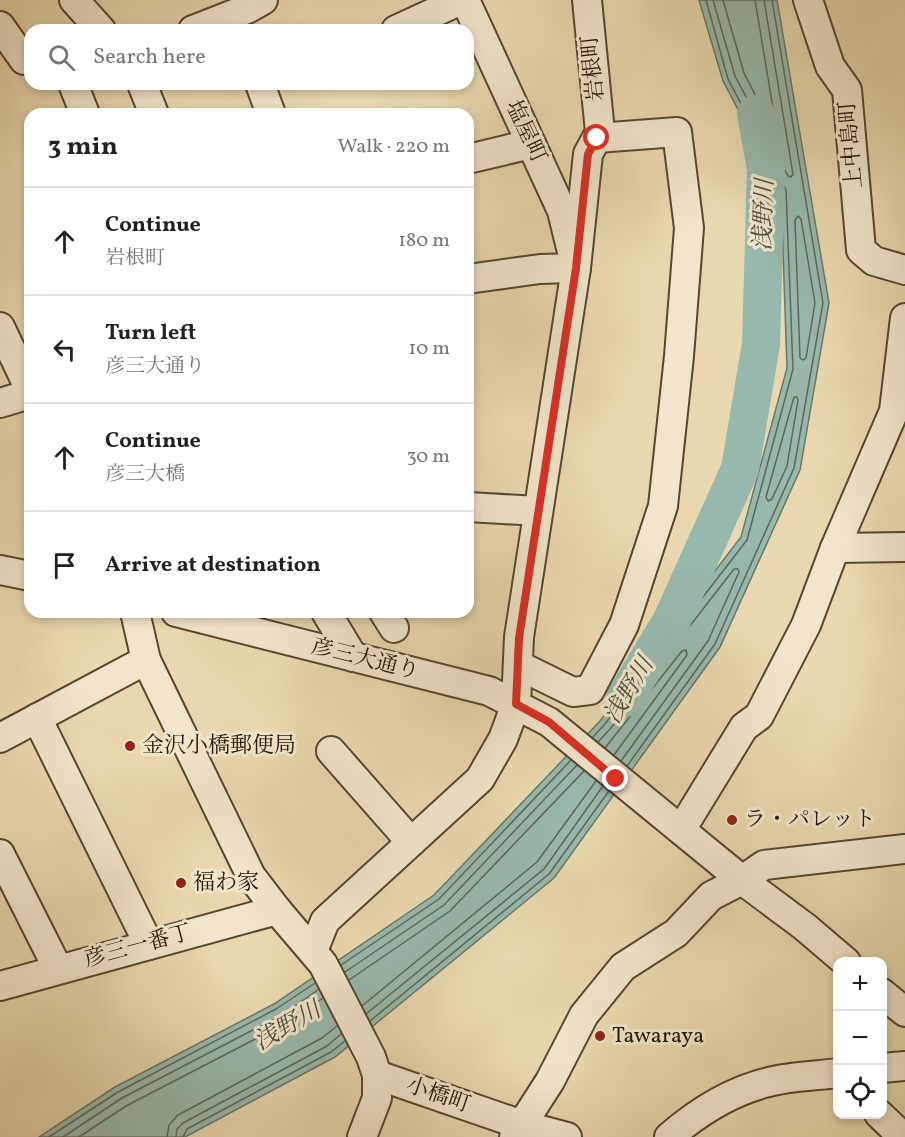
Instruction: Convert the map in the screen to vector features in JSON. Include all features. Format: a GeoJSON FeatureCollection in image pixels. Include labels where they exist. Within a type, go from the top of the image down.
{"type":"FeatureCollection","features":[{"type":"Feature","properties":{"kind":"street"},"geometry":{"type":"LineString","coordinates":[[74,0],[96,24]]}},
{"type":"Feature","properties":{"kind":"street"},"geometry":{"type":"LineString","coordinates":[[237,22],[262,0]]}},
{"type":"Feature","properties":{"kind":"street","name":"岩根町"},"geometry":{"type":"LineString","coordinates":[[318,957],[325,921],[480,779],[503,739],[516,704],[519,638],[576,268],[588,154],[600,132],[587,0]]}},
{"type":"Feature","properties":{"kind":"street","name":"上中島町"},"geometry":{"type":"LineString","coordinates":[[808,0],[830,66],[847,90],[861,250],[874,261],[905,270]]}},
{"type":"Feature","properties":{"kind":"street"},"geometry":{"type":"LineString","coordinates":[[411,24],[468,1]]}},
{"type":"Feature","properties":{"kind":"street","name":"塩屋町"},"geometry":{"type":"LineString","coordinates":[[468,1],[562,211],[576,268]]}},
{"type":"Feature","properties":{"kind":"street"},"geometry":{"type":"LineString","coordinates":[[0,26],[18,62]]}},
{"type":"Feature","properties":{"kind":"street"},"geometry":{"type":"LineString","coordinates":[[75,90],[83,108]]}},
{"type":"Feature","properties":{"kind":"street"},"geometry":{"type":"LineString","coordinates":[[144,90],[152,108]]}},
{"type":"Feature","properties":{"kind":"street"},"geometry":{"type":"LineString","coordinates":[[518,665],[573,692],[590,690],[624,625],[663,506],[679,356],[689,228],[677,132],[597,138]]}},
{"type":"Feature","properties":{"kind":"street"},"geometry":{"type":"LineString","coordinates":[[474,158],[531,144]]}},
{"type":"Feature","properties":{"kind":"street"},"geometry":{"type":"LineString","coordinates":[[474,278],[540,269],[576,268]]}},
{"type":"Feature","properties":{"kind":"street"},"geometry":{"type":"LineString","coordinates":[[681,830],[744,727],[759,716],[806,625],[835,548],[899,411],[905,318]]}},
{"type":"Feature","properties":{"kind":"street"},"geometry":{"type":"LineString","coordinates":[[0,327],[24,379]]}},
{"type":"Feature","properties":{"kind":"street"},"geometry":{"type":"LineString","coordinates":[[0,403],[24,394]]}},
{"type":"Feature","properties":{"kind":"street"},"geometry":{"type":"LineString","coordinates":[[474,507],[538,511]]}},
{"type":"Feature","properties":{"kind":"street"},"geometry":{"type":"LineString","coordinates":[[835,548],[905,547]]}},
{"type":"Feature","properties":{"kind":"street"},"geometry":{"type":"LineString","coordinates":[[0,570],[24,575]]}},
{"type":"Feature","properties":{"kind":"street"},"geometry":{"type":"LineString","coordinates":[[136,618],[146,660],[251,876],[318,957],[374,1066],[377,1098],[362,1137]]}},
{"type":"Feature","properties":{"kind":"street","name":"彦三大通り"},"geometry":{"type":"LineString","coordinates":[[200,618],[489,691],[516,704],[549,722],[616,779],[840,957]]}},
{"type":"Feature","properties":{"kind":"street"},"geometry":{"type":"LineString","coordinates":[[330,618],[353,657]]}},
{"type":"Feature","properties":{"kind":"street"},"geometry":{"type":"LineString","coordinates":[[0,738],[146,660]]}},
{"type":"Feature","properties":{"kind":"street"},"geometry":{"type":"LineString","coordinates":[[37,718],[149,945]]}},
{"type":"Feature","properties":{"kind":"street"},"geometry":{"type":"LineString","coordinates":[[331,752],[411,842]]}},
{"type":"Feature","properties":{"kind":"street"},"geometry":{"type":"LineString","coordinates":[[518,1131],[549,1081],[584,1015],[623,967],[676,933],[711,897],[764,865],[905,849]]}},
{"type":"Feature","properties":{"kind":"street"},"geometry":{"type":"LineString","coordinates":[[0,854],[58,969]]}},
{"type":"Feature","properties":{"kind":"street","name":"彦三一番丁"},"geometry":{"type":"LineString","coordinates":[[0,986],[277,910]]}},
{"type":"Feature","properties":{"kind":"street"},"geometry":{"type":"LineString","coordinates":[[887,997],[905,1012]]}},
{"type":"Feature","properties":{"kind":"street","name":"小橋町"},"geometry":{"type":"LineString","coordinates":[[374,1066],[518,1131],[567,1137]]}},
{"type":"Feature","properties":{"kind":"street"},"geometry":{"type":"LineString","coordinates":[[887,1068],[905,1066]]}},
{"type":"Feature","properties":{"kind":"street"},"geometry":{"type":"LineString","coordinates":[[669,1137],[689,1120],[732,1094],[770,1081],[833,1074]]}},
{"type":"Feature","properties":{"kind":"street"},"geometry":{"type":"LineString","coordinates":[[884,1119],[903,1137]]}},
{"type":"Feature","properties":{"kind":"water"},"geometry":{"type":"Polygon","coordinates":[[[699,0],[777,0],[829,303],[800,470],[720,647],[554,878],[335,1057],[185,1137],[39,1137],[115,1087],[274,1004],[434,895],[600,721],[741,537],[787,368],[781,191],[723,81],[699,0]]]}},
{"type":"Feature","properties":{"kind":"waterway","name":"浅野川"},"geometry":{"type":"LineString","coordinates":[[625,698],[671,622],[740,469],[761,344],[766,168],[756,114]]}},
{"type":"Feature","properties":{"kind":"place","name":"金沢小橋郵便局"},"geometry":{"type":"Point","coordinates":[130,746]}},
{"type":"Feature","properties":{"kind":"place","name":"ラ・パレット"},"geometry":{"type":"Point","coordinates":[732,820]}},
{"type":"Feature","properties":{"kind":"place","name":"福わ家"},"geometry":{"type":"Point","coordinates":[181,883]}},
{"type":"Feature","properties":{"kind":"place","name":"Tawaraya"},"geometry":{"type":"Point","coordinates":[600,1036]}},
{"type":"Feature","properties":{"kind":"route"},"geometry":{"type":"LineString","coordinates":[[597,138],[588,154],[576,268],[519,638],[516,704],[549,722],[616,779]]}}]}
